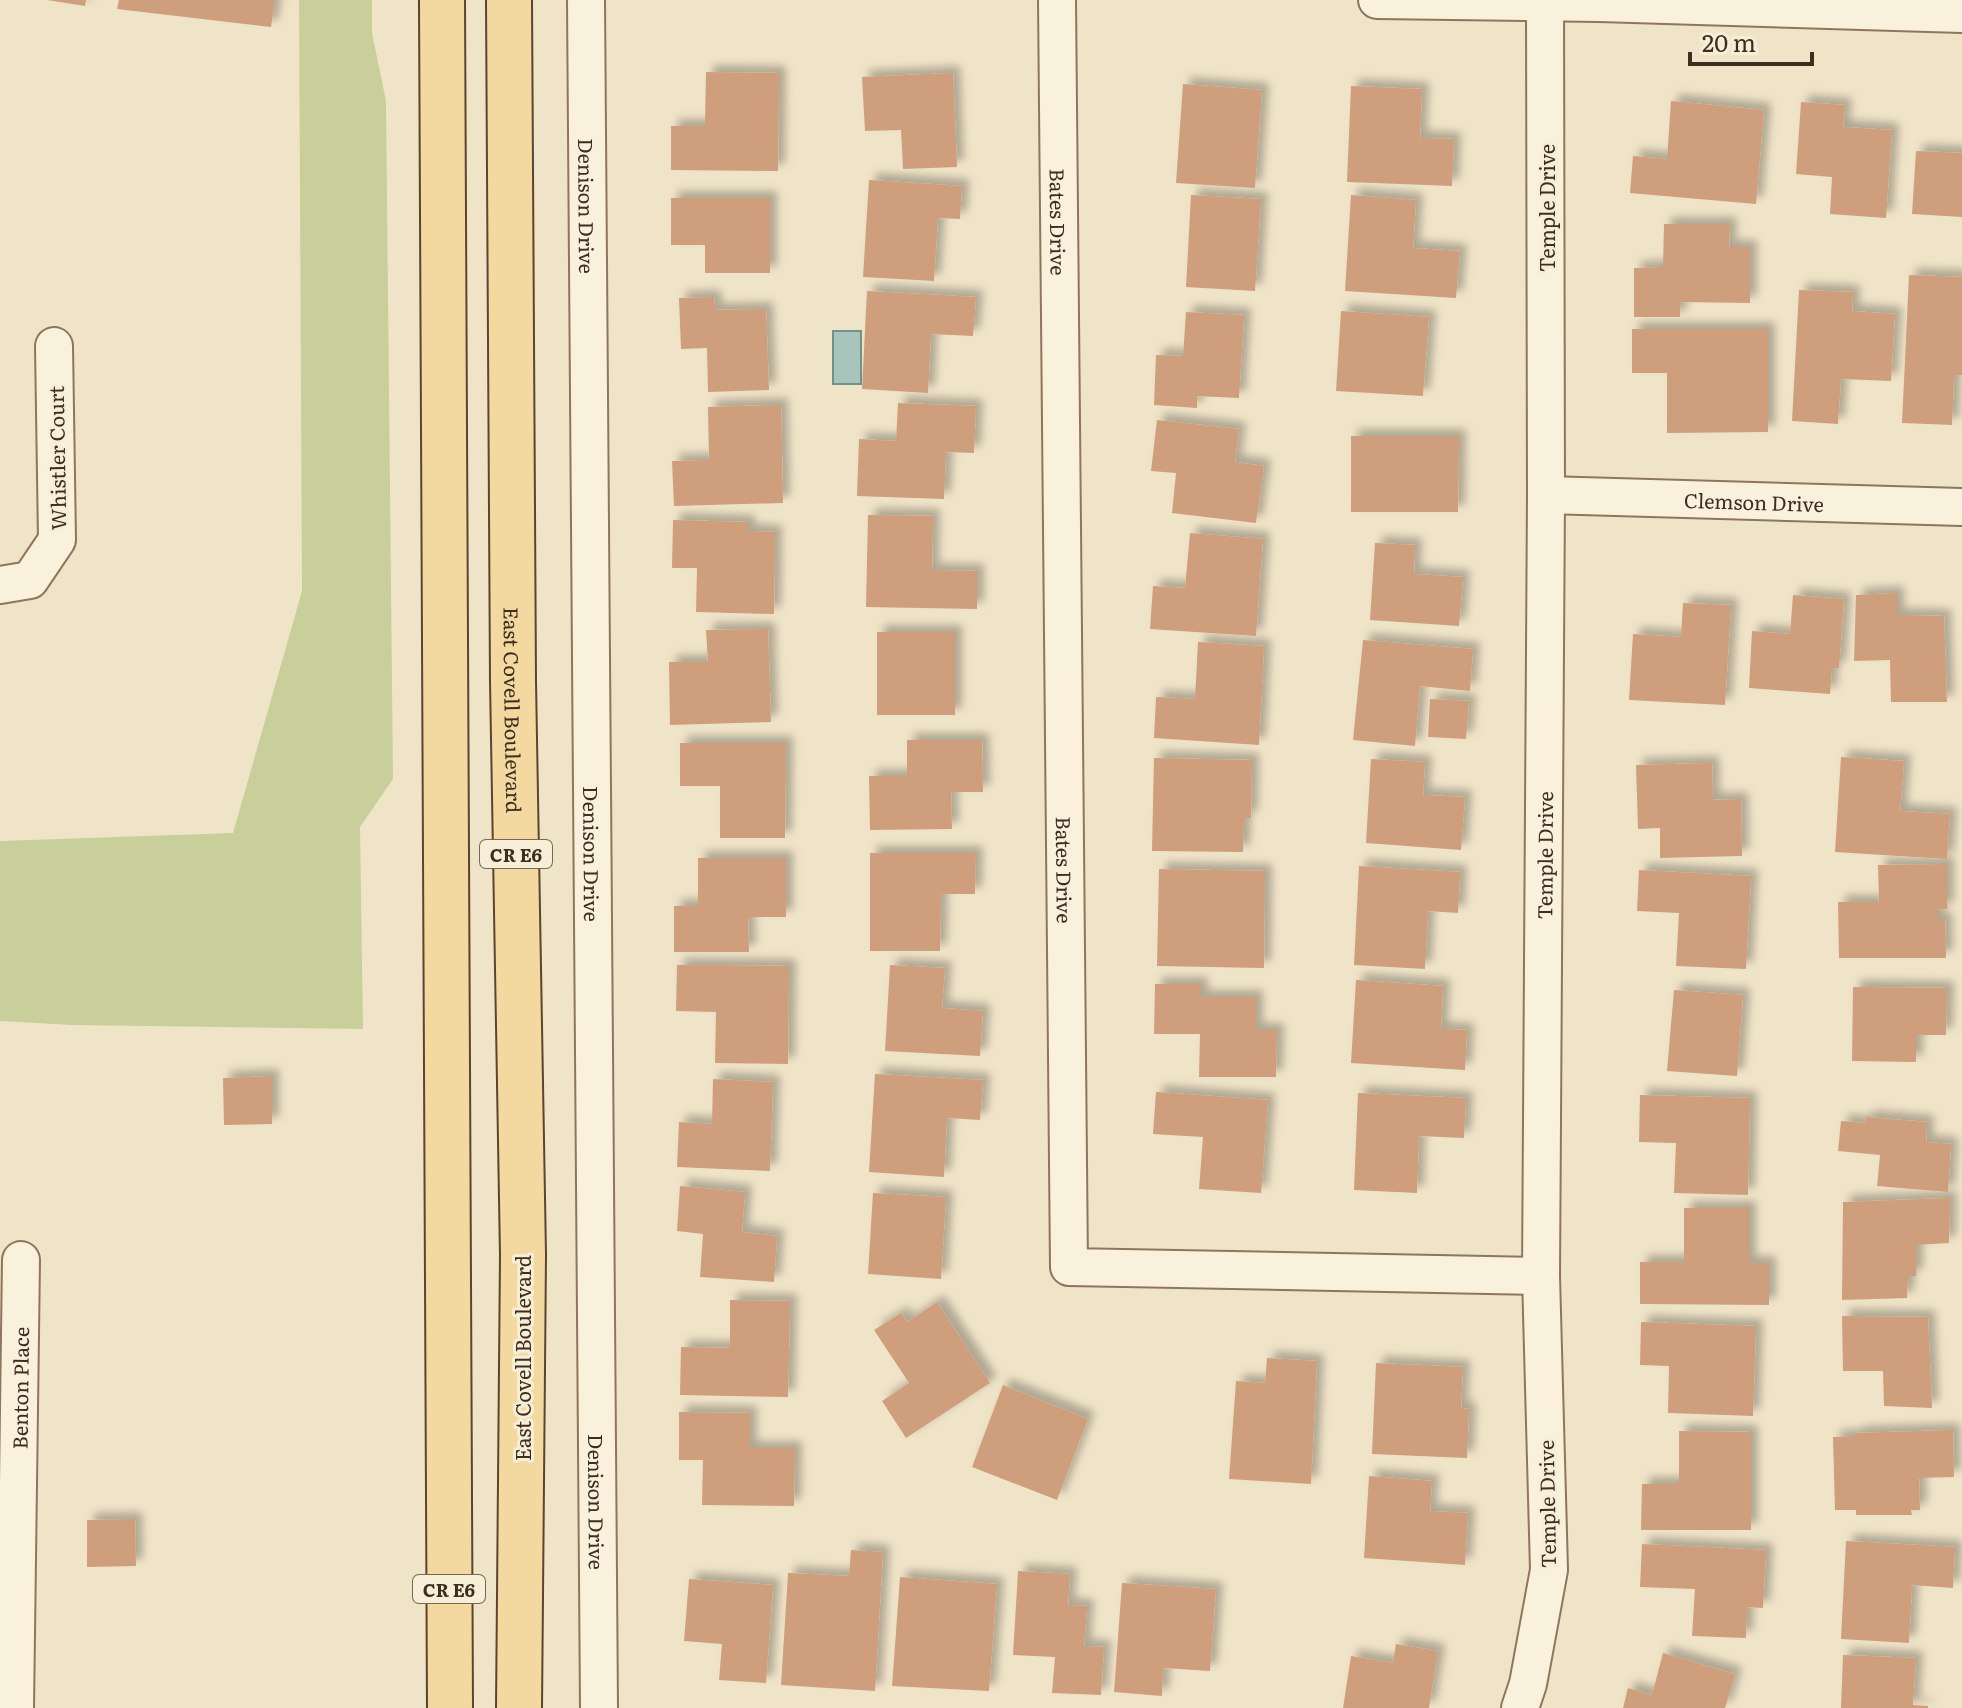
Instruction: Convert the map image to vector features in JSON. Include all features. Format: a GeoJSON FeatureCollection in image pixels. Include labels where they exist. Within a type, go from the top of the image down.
{"type":"FeatureCollection","features":[{"type":"Feature","properties":{"kind":"main road","name":"CR E6"},"geometry":{"type":"LineString","coordinates":[[442,0],[450,1708]]}},
{"type":"Feature","properties":{"kind":"main road","name":"East Covell Boulevard"},"geometry":{"type":"LineString","coordinates":[[509,0],[513,666],[523,1255],[519,1708]]}},
{"type":"Feature","properties":{"kind":"street","name":"Denison Drive"},"geometry":{"type":"LineString","coordinates":[[586,0],[599,1708]]}},
{"type":"Feature","properties":{"kind":"street","name":"Bates Drive"},"geometry":{"type":"LineString","coordinates":[[1057,0],[1069,1267],[1541,1276]]}},
{"type":"Feature","properties":{"kind":"street"},"geometry":{"type":"LineString","coordinates":[[1377,0],[1962,14]]}},
{"type":"Feature","properties":{"kind":"street","name":"Temple Drive"},"geometry":{"type":"LineString","coordinates":[[1520,1708],[1528,1684],[1549,1570],[1541,1276],[1546,495],[1545,2]]}},
{"type":"Feature","properties":{"kind":"street","name":"Whistler Court"},"geometry":{"type":"LineString","coordinates":[[0,585],[30,580],[57,540],[54,346]]}},
{"type":"Feature","properties":{"kind":"street","name":"Clemson Drive"},"geometry":{"type":"LineString","coordinates":[[1546,495],[1962,507]]}},
{"type":"Feature","properties":{"kind":"street","name":"Benton Place"},"geometry":{"type":"LineString","coordinates":[[15,1708],[21,1260]]}},
{"type":"Feature","properties":{"kind":"green space"},"geometry":{"type":"Polygon","coordinates":[[[299,0],[372,0],[372,33],[386,101],[393,779],[360,827],[363,1029],[71,1025],[0,1021],[0,841],[233,833],[302,591],[299,0]]]}},
{"type":"Feature","properties":{"kind":"water"},"geometry":{"type":"Polygon","coordinates":[[[833,331],[861,331],[861,384],[833,384],[833,331]]]}},
{"type":"Feature","properties":{"kind":"building"},"geometry":{"type":"Polygon","coordinates":[[[47,0],[86,0],[85,6],[47,0]]]}},
{"type":"Feature","properties":{"kind":"building"},"geometry":{"type":"Polygon","coordinates":[[[119,0],[275,0],[271,27],[117,9],[119,0]]]}},
{"type":"Feature","properties":{"kind":"building"},"geometry":{"type":"Polygon","coordinates":[[[706,72],[779,73],[778,171],[671,170],[671,126],[705,126],[706,72]]]}},
{"type":"Feature","properties":{"kind":"building"},"geometry":{"type":"Polygon","coordinates":[[[953,73],[957,167],[903,169],[901,130],[865,131],[862,77],[953,73]]]}},
{"type":"Feature","properties":{"kind":"building"},"geometry":{"type":"Polygon","coordinates":[[[1183,84],[1262,90],[1255,188],[1176,183],[1183,84]]]}},
{"type":"Feature","properties":{"kind":"building"},"geometry":{"type":"Polygon","coordinates":[[[1351,86],[1422,89],[1420,138],[1454,139],[1452,186],[1347,182],[1351,86]]]}},
{"type":"Feature","properties":{"kind":"building"},"geometry":{"type":"Polygon","coordinates":[[[1671,101],[1764,110],[1756,204],[1630,193],[1633,156],[1667,159],[1671,101]]]}},
{"type":"Feature","properties":{"kind":"building"},"geometry":{"type":"Polygon","coordinates":[[[1801,102],[1845,105],[1843,127],[1892,130],[1886,218],[1830,214],[1832,177],[1796,174],[1801,102]]]}},
{"type":"Feature","properties":{"kind":"building"},"geometry":{"type":"Polygon","coordinates":[[[1916,151],[1962,153],[1962,217],[1912,214],[1916,151]]]}},
{"type":"Feature","properties":{"kind":"building"},"geometry":{"type":"Polygon","coordinates":[[[869,180],[962,186],[960,219],[938,218],[934,281],[863,277],[869,180]]]}},
{"type":"Feature","properties":{"kind":"building"},"geometry":{"type":"Polygon","coordinates":[[[1191,195],[1261,199],[1255,291],[1186,287],[1191,195]]]}},
{"type":"Feature","properties":{"kind":"building"},"geometry":{"type":"Polygon","coordinates":[[[1351,195],[1416,200],[1413,248],[1460,251],[1456,298],[1345,291],[1351,195]]]}},
{"type":"Feature","properties":{"kind":"building"},"geometry":{"type":"Polygon","coordinates":[[[671,198],[770,198],[770,273],[705,273],[705,245],[671,245],[671,198]]]}},
{"type":"Feature","properties":{"kind":"building"},"geometry":{"type":"Polygon","coordinates":[[[1664,224],[1730,224],[1729,247],[1750,247],[1750,303],[1680,302],[1680,317],[1634,317],[1634,268],[1663,267],[1664,224]]]}},
{"type":"Feature","properties":{"kind":"building"},"geometry":{"type":"Polygon","coordinates":[[[1909,275],[1962,277],[1962,375],[1954,375],[1952,425],[1902,423],[1909,275]]]}},
{"type":"Feature","properties":{"kind":"building"},"geometry":{"type":"Polygon","coordinates":[[[1799,290],[1853,292],[1852,311],[1895,314],[1891,381],[1841,379],[1838,424],[1792,421],[1799,290]]]}},
{"type":"Feature","properties":{"kind":"building"},"geometry":{"type":"Polygon","coordinates":[[[867,291],[976,297],[973,336],[931,334],[928,393],[862,389],[867,291]]]}},
{"type":"Feature","properties":{"kind":"building"},"geometry":{"type":"Polygon","coordinates":[[[714,297],[715,310],[766,309],[769,390],[708,392],[707,348],[681,349],[679,298],[714,297]]]}},
{"type":"Feature","properties":{"kind":"building"},"geometry":{"type":"Polygon","coordinates":[[[1341,311],[1429,317],[1423,396],[1336,391],[1341,311]]]}},
{"type":"Feature","properties":{"kind":"building"},"geometry":{"type":"Polygon","coordinates":[[[1186,312],[1244,315],[1239,398],[1197,396],[1197,408],[1154,405],[1156,355],[1183,356],[1186,312]]]}},
{"type":"Feature","properties":{"kind":"building"},"geometry":{"type":"Polygon","coordinates":[[[1632,329],[1768,329],[1768,432],[1667,433],[1667,373],[1632,373],[1632,329]]]}},
{"type":"Feature","properties":{"kind":"building"},"geometry":{"type":"Polygon","coordinates":[[[898,403],[976,406],[974,453],[946,452],[944,499],[857,496],[859,439],[896,441],[898,403]]]}},
{"type":"Feature","properties":{"kind":"building"},"geometry":{"type":"Polygon","coordinates":[[[781,405],[783,503],[674,506],[672,461],[709,460],[708,407],[781,405]]]}},
{"type":"Feature","properties":{"kind":"building"},"geometry":{"type":"Polygon","coordinates":[[[1157,420],[1239,429],[1235,462],[1264,466],[1256,523],[1172,513],[1176,473],[1151,471],[1157,420]]]}},
{"type":"Feature","properties":{"kind":"building"},"geometry":{"type":"Polygon","coordinates":[[[1351,436],[1459,436],[1458,512],[1351,512],[1351,436]]]}},
{"type":"Feature","properties":{"kind":"building"},"geometry":{"type":"Polygon","coordinates":[[[868,515],[933,516],[932,570],[977,571],[977,609],[866,607],[868,515]]]}},
{"type":"Feature","properties":{"kind":"building"},"geometry":{"type":"Polygon","coordinates":[[[673,520],[748,522],[748,531],[775,532],[774,614],[696,612],[697,568],[672,568],[673,520]]]}},
{"type":"Feature","properties":{"kind":"building"},"geometry":{"type":"Polygon","coordinates":[[[1190,533],[1263,539],[1256,636],[1150,629],[1153,586],[1185,588],[1190,533]]]}},
{"type":"Feature","properties":{"kind":"building"},"geometry":{"type":"Polygon","coordinates":[[[1375,543],[1415,545],[1414,574],[1463,577],[1459,626],[1370,620],[1375,543]]]}},
{"type":"Feature","properties":{"kind":"building"},"geometry":{"type":"Polygon","coordinates":[[[1897,593],[1897,615],[1944,616],[1947,702],[1891,702],[1890,660],[1854,661],[1856,595],[1897,593]]]}},
{"type":"Feature","properties":{"kind":"building"},"geometry":{"type":"Polygon","coordinates":[[[1793,595],[1844,599],[1839,668],[1832,668],[1830,694],[1749,688],[1752,631],[1790,634],[1793,595]]]}},
{"type":"Feature","properties":{"kind":"building"},"geometry":{"type":"Polygon","coordinates":[[[1683,603],[1731,605],[1725,705],[1629,700],[1633,634],[1681,637],[1683,603]]]}},
{"type":"Feature","properties":{"kind":"building"},"geometry":{"type":"Polygon","coordinates":[[[768,629],[771,722],[670,725],[669,662],[708,662],[706,630],[768,629]]]}},
{"type":"Feature","properties":{"kind":"building"},"geometry":{"type":"Polygon","coordinates":[[[877,632],[955,632],[955,715],[877,715],[877,632]]]}},
{"type":"Feature","properties":{"kind":"building"},"geometry":{"type":"Polygon","coordinates":[[[1363,640],[1473,649],[1470,691],[1420,686],[1415,746],[1353,740],[1363,640]]]}},
{"type":"Feature","properties":{"kind":"building"},"geometry":{"type":"Polygon","coordinates":[[[1198,642],[1264,646],[1259,745],[1154,738],[1156,697],[1195,699],[1198,642]]]}},
{"type":"Feature","properties":{"kind":"building"},"geometry":{"type":"Polygon","coordinates":[[[1430,699],[1469,701],[1466,739],[1428,737],[1430,699]]]}},
{"type":"Feature","properties":{"kind":"building"},"geometry":{"type":"Polygon","coordinates":[[[907,740],[982,740],[983,792],[951,792],[952,829],[870,830],[869,776],[907,776],[907,740]]]}},
{"type":"Feature","properties":{"kind":"building"},"geometry":{"type":"Polygon","coordinates":[[[680,743],[786,743],[785,838],[720,838],[720,786],[680,786],[680,743]]]}},
{"type":"Feature","properties":{"kind":"building"},"geometry":{"type":"Polygon","coordinates":[[[1841,757],[1904,761],[1900,811],[1950,814],[1947,859],[1835,852],[1841,757]]]}},
{"type":"Feature","properties":{"kind":"building"},"geometry":{"type":"Polygon","coordinates":[[[1154,758],[1252,760],[1251,818],[1244,818],[1243,852],[1152,851],[1154,758]]]}},
{"type":"Feature","properties":{"kind":"building"},"geometry":{"type":"Polygon","coordinates":[[[1371,759],[1425,762],[1423,795],[1465,797],[1461,850],[1366,843],[1371,759]]]}},
{"type":"Feature","properties":{"kind":"building"},"geometry":{"type":"Polygon","coordinates":[[[1712,763],[1713,800],[1741,799],[1742,856],[1660,858],[1660,828],[1638,829],[1636,765],[1712,763]]]}},
{"type":"Feature","properties":{"kind":"building"},"geometry":{"type":"Polygon","coordinates":[[[870,853],[976,853],[975,894],[941,894],[940,951],[870,951],[870,853]]]}},
{"type":"Feature","properties":{"kind":"building"},"geometry":{"type":"Polygon","coordinates":[[[698,858],[786,858],[786,917],[748,917],[749,952],[674,952],[674,906],[698,906],[698,858]]]}},
{"type":"Feature","properties":{"kind":"building"},"geometry":{"type":"Polygon","coordinates":[[[1947,864],[1947,909],[1937,910],[1937,919],[1945,919],[1946,958],[1839,958],[1838,902],[1879,902],[1878,865],[1947,864]]]}},
{"type":"Feature","properties":{"kind":"building"},"geometry":{"type":"Polygon","coordinates":[[[1359,866],[1460,872],[1458,913],[1428,911],[1425,969],[1354,965],[1359,866]]]}},
{"type":"Feature","properties":{"kind":"building"},"geometry":{"type":"Polygon","coordinates":[[[1159,869],[1265,871],[1264,968],[1157,966],[1159,869]]]}},
{"type":"Feature","properties":{"kind":"building"},"geometry":{"type":"Polygon","coordinates":[[[1639,870],[1751,876],[1746,969],[1676,966],[1679,913],[1637,911],[1639,870]]]}},
{"type":"Feature","properties":{"kind":"building"},"geometry":{"type":"Polygon","coordinates":[[[677,965],[789,966],[788,1064],[715,1063],[716,1012],[676,1011],[677,965]]]}},
{"type":"Feature","properties":{"kind":"building"},"geometry":{"type":"Polygon","coordinates":[[[890,965],[945,968],[942,1008],[983,1011],[980,1056],[885,1051],[890,965]]]}},
{"type":"Feature","properties":{"kind":"building"},"geometry":{"type":"Polygon","coordinates":[[[1356,980],[1443,986],[1441,1029],[1467,1030],[1465,1070],[1351,1063],[1356,980]]]}},
{"type":"Feature","properties":{"kind":"building"},"geometry":{"type":"Polygon","coordinates":[[[1155,984],[1201,984],[1201,997],[1256,997],[1256,1030],[1277,1030],[1276,1077],[1199,1077],[1200,1034],[1154,1034],[1155,984]]]}},
{"type":"Feature","properties":{"kind":"building"},"geometry":{"type":"Polygon","coordinates":[[[1853,987],[1947,988],[1946,1035],[1916,1035],[1916,1062],[1852,1061],[1853,987]]]}},
{"type":"Feature","properties":{"kind":"building"},"geometry":{"type":"Polygon","coordinates":[[[1674,990],[1743,995],[1737,1076],[1667,1071],[1674,990]]]}},
{"type":"Feature","properties":{"kind":"building"},"geometry":{"type":"Polygon","coordinates":[[[875,1074],[983,1080],[980,1120],[947,1118],[944,1177],[869,1172],[875,1074]]]}},
{"type":"Feature","properties":{"kind":"building"},"geometry":{"type":"Polygon","coordinates":[[[272,1076],[272,1124],[224,1125],[223,1078],[272,1076]]]}},
{"type":"Feature","properties":{"kind":"building"},"geometry":{"type":"Polygon","coordinates":[[[713,1079],[773,1082],[770,1171],[677,1167],[679,1122],[712,1124],[713,1079]]]}},
{"type":"Feature","properties":{"kind":"building"},"geometry":{"type":"Polygon","coordinates":[[[1156,1092],[1268,1100],[1261,1193],[1199,1189],[1203,1137],[1153,1134],[1156,1092]]]}},
{"type":"Feature","properties":{"kind":"building"},"geometry":{"type":"Polygon","coordinates":[[[1358,1093],[1466,1098],[1464,1138],[1419,1136],[1417,1193],[1354,1190],[1358,1093]]]}},
{"type":"Feature","properties":{"kind":"building"},"geometry":{"type":"Polygon","coordinates":[[[1640,1095],[1750,1098],[1748,1195],[1674,1193],[1676,1143],[1639,1142],[1640,1095]]]}},
{"type":"Feature","properties":{"kind":"building"},"geometry":{"type":"Polygon","coordinates":[[[1866,1117],[1927,1122],[1926,1142],[1951,1144],[1948,1192],[1877,1186],[1880,1155],[1838,1151],[1841,1121],[1865,1123],[1866,1117]]]}},
{"type":"Feature","properties":{"kind":"building"},"geometry":{"type":"Polygon","coordinates":[[[680,1186],[745,1192],[742,1232],[777,1236],[774,1282],[700,1277],[703,1234],[677,1231],[680,1186]]]}},
{"type":"Feature","properties":{"kind":"building"},"geometry":{"type":"Polygon","coordinates":[[[873,1193],[946,1197],[941,1279],[868,1274],[873,1193]]]}},
{"type":"Feature","properties":{"kind":"building"},"geometry":{"type":"Polygon","coordinates":[[[1950,1198],[1949,1243],[1916,1245],[1916,1276],[1908,1276],[1907,1298],[1842,1300],[1843,1202],[1950,1198]]]}},
{"type":"Feature","properties":{"kind":"building"},"geometry":{"type":"Polygon","coordinates":[[[1684,1208],[1749,1208],[1749,1263],[1769,1263],[1769,1305],[1640,1304],[1640,1262],[1684,1262],[1684,1208]]]}},
{"type":"Feature","properties":{"kind":"building"},"geometry":{"type":"Polygon","coordinates":[[[730,1300],[790,1301],[788,1397],[680,1395],[681,1347],[730,1348],[730,1300]]]}},
{"type":"Feature","properties":{"kind":"building"},"geometry":{"type":"Polygon","coordinates":[[[937,1302],[990,1383],[906,1438],[882,1401],[909,1383],[874,1330],[901,1313],[907,1322],[937,1302]]]}},
{"type":"Feature","properties":{"kind":"building"},"geometry":{"type":"Polygon","coordinates":[[[1842,1316],[1928,1317],[1932,1408],[1884,1406],[1883,1371],[1843,1371],[1842,1316]]]}},
{"type":"Feature","properties":{"kind":"building"},"geometry":{"type":"Polygon","coordinates":[[[1641,1322],[1756,1326],[1753,1416],[1668,1413],[1669,1366],[1640,1365],[1641,1322]]]}},
{"type":"Feature","properties":{"kind":"building"},"geometry":{"type":"Polygon","coordinates":[[[1267,1358],[1317,1361],[1311,1484],[1229,1479],[1236,1381],[1265,1383],[1267,1358]]]}},
{"type":"Feature","properties":{"kind":"building"},"geometry":{"type":"Polygon","coordinates":[[[1376,1363],[1463,1367],[1461,1408],[1469,1409],[1467,1458],[1372,1454],[1376,1363]]]}},
{"type":"Feature","properties":{"kind":"building"},"geometry":{"type":"Polygon","coordinates":[[[1003,1385],[1088,1419],[1057,1500],[972,1467],[1003,1385]]]}},
{"type":"Feature","properties":{"kind":"building"},"geometry":{"type":"Polygon","coordinates":[[[679,1412],[750,1413],[750,1448],[795,1448],[794,1506],[702,1505],[703,1460],[679,1460],[679,1412]]]}},
{"type":"Feature","properties":{"kind":"building"},"geometry":{"type":"Polygon","coordinates":[[[1953,1430],[1954,1477],[1919,1478],[1920,1510],[1911,1510],[1912,1515],[1856,1515],[1856,1510],[1835,1510],[1833,1437],[1856,1436],[1856,1433],[1953,1430]]]}},
{"type":"Feature","properties":{"kind":"building"},"geometry":{"type":"Polygon","coordinates":[[[1679,1431],[1751,1432],[1751,1530],[1641,1530],[1642,1484],[1679,1484],[1679,1431]]]}},
{"type":"Feature","properties":{"kind":"building"},"geometry":{"type":"Polygon","coordinates":[[[1369,1476],[1432,1481],[1430,1511],[1468,1513],[1465,1565],[1364,1558],[1369,1476]]]}},
{"type":"Feature","properties":{"kind":"building"},"geometry":{"type":"Polygon","coordinates":[[[135,1519],[136,1566],[87,1567],[87,1520],[135,1519]]]}},
{"type":"Feature","properties":{"kind":"building"},"geometry":{"type":"Polygon","coordinates":[[[1846,1541],[1955,1547],[1953,1588],[1912,1585],[1909,1643],[1841,1639],[1846,1541]]]}},
{"type":"Feature","properties":{"kind":"building"},"geometry":{"type":"Polygon","coordinates":[[[1642,1544],[1766,1550],[1763,1608],[1747,1607],[1746,1638],[1692,1636],[1695,1589],[1640,1587],[1642,1544]]]}},
{"type":"Feature","properties":{"kind":"building"},"geometry":{"type":"Polygon","coordinates":[[[851,1550],[883,1552],[875,1691],[781,1685],[788,1573],[849,1576],[851,1550]]]}},
{"type":"Feature","properties":{"kind":"building"},"geometry":{"type":"Polygon","coordinates":[[[1018,1571],[1070,1574],[1068,1605],[1087,1606],[1084,1646],[1104,1647],[1101,1695],[1052,1693],[1055,1657],[1013,1655],[1018,1571]]]}},
{"type":"Feature","properties":{"kind":"building"},"geometry":{"type":"Polygon","coordinates":[[[900,1577],[997,1584],[989,1691],[892,1686],[900,1577]]]}},
{"type":"Feature","properties":{"kind":"building"},"geometry":{"type":"Polygon","coordinates":[[[689,1579],[773,1585],[766,1683],[719,1680],[722,1644],[684,1641],[689,1579]]]}},
{"type":"Feature","properties":{"kind":"building"},"geometry":{"type":"Polygon","coordinates":[[[1122,1583],[1216,1589],[1210,1671],[1163,1668],[1162,1696],[1114,1692],[1122,1583]]]}},
{"type":"Feature","properties":{"kind":"building"},"geometry":{"type":"Polygon","coordinates":[[[1396,1644],[1438,1651],[1429,1708],[1343,1708],[1351,1656],[1393,1663],[1396,1644]]]}},
{"type":"Feature","properties":{"kind":"building"},"geometry":{"type":"Polygon","coordinates":[[[1663,1653],[1735,1674],[1725,1708],[1623,1708],[1628,1688],[1652,1695],[1663,1653]]]}},
{"type":"Feature","properties":{"kind":"building"},"geometry":{"type":"Polygon","coordinates":[[[1843,1655],[1916,1658],[1913,1705],[1928,1708],[1841,1708],[1843,1655]]]}}]}
